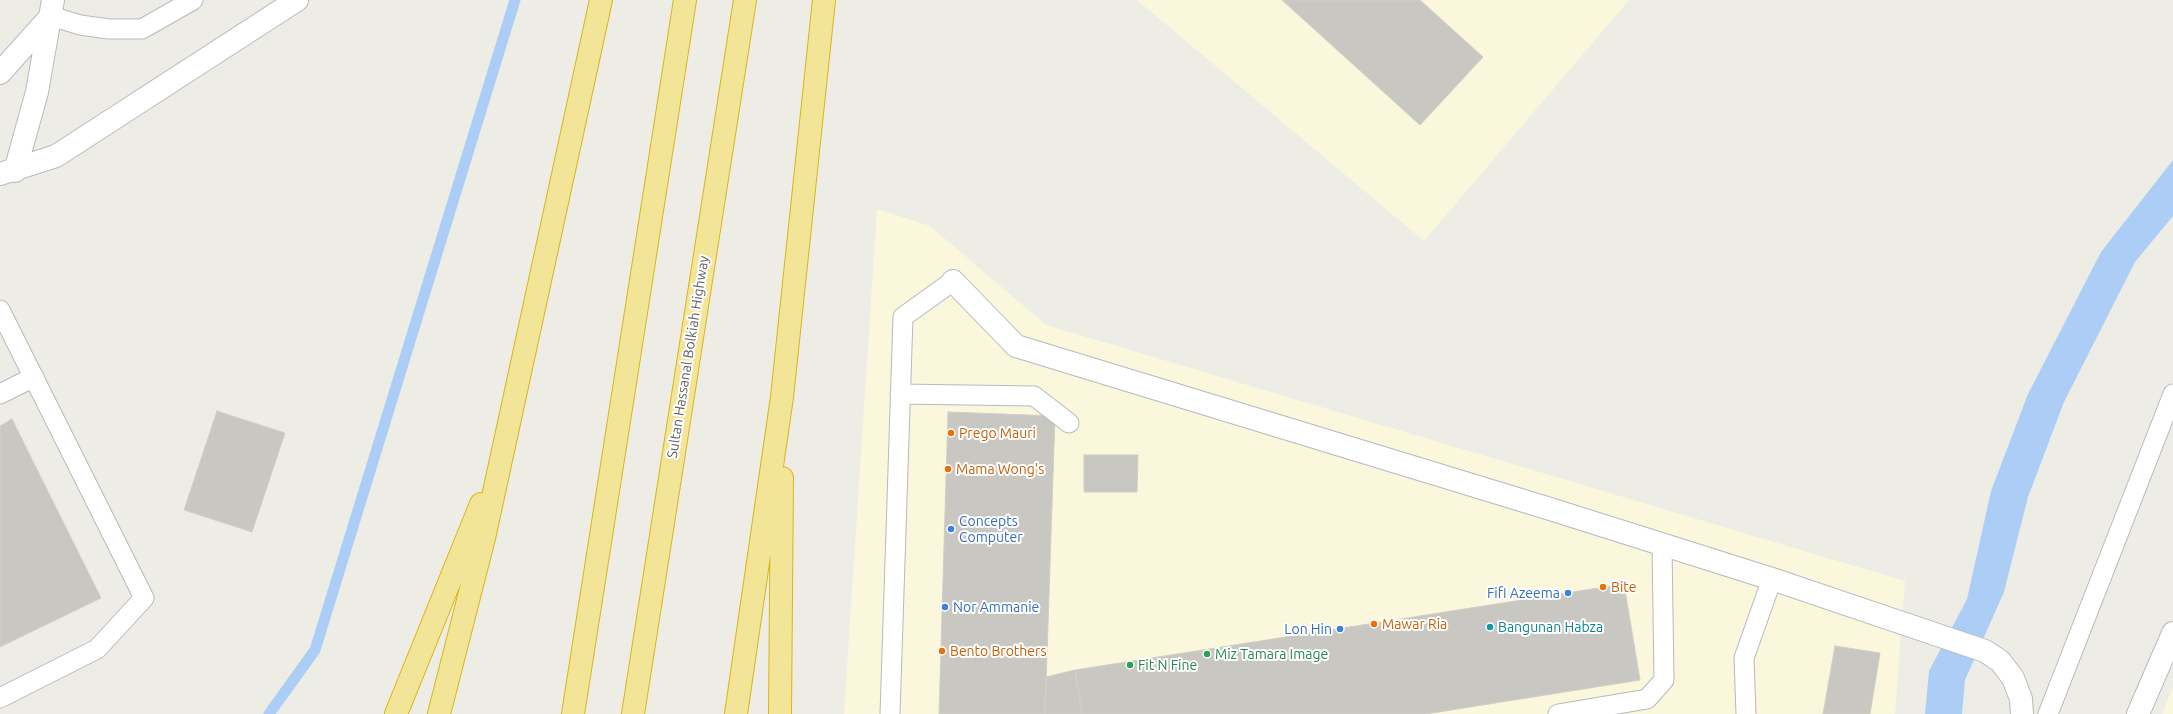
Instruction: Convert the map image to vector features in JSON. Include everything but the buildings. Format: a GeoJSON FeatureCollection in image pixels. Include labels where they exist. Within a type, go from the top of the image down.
{"type":"FeatureCollection","features":[{"type":"Feature","properties":{"kind":"highway"},"geometry":{"type":"LineString","coordinates":[[439,714],[484,538],[601,0]]}},
{"type":"Feature","properties":{"kind":"highway"},"geometry":{"type":"LineString","coordinates":[[573,714],[685,0]]}},
{"type":"Feature","properties":{"kind":"highway","name":"Sultan Hassanal Bolkiah Highway"},"geometry":{"type":"LineString","coordinates":[[633,714],[745,0]]}},
{"type":"Feature","properties":{"kind":"highway"},"geometry":{"type":"LineString","coordinates":[[736,714],[782,397],[824,0]]}},
{"type":"Feature","properties":{"kind":"highway"},"geometry":{"type":"LineString","coordinates":[[780,714],[782,397]]}},
{"type":"Feature","properties":{"kind":"highway"},"geometry":{"type":"LineString","coordinates":[[396,714],[503,450]]}},
{"type":"Feature","properties":{"kind":"street"},"geometry":{"type":"LineString","coordinates":[[7,173],[56,156],[296,0]]}},
{"type":"Feature","properties":{"kind":"street"},"geometry":{"type":"LineString","coordinates":[[0,73],[52,8]]}},
{"type":"Feature","properties":{"kind":"street"},"geometry":{"type":"LineString","coordinates":[[7,173],[36,92],[52,8]]}},
{"type":"Feature","properties":{"kind":"street"},"geometry":{"type":"LineString","coordinates":[[953,281],[1016,346],[1772,579],[1984,650],[2000,661],[2013,678],[2021,699],[2022,714]]}},
{"type":"Feature","properties":{"kind":"street"},"geometry":{"type":"LineString","coordinates":[[2138,714],[2173,633]]}},
{"type":"Feature","properties":{"kind":"lane"},"geometry":{"type":"LineString","coordinates":[[52,8],[80,25],[102,28],[142,29],[193,0]]}},
{"type":"Feature","properties":{"kind":"lane"},"geometry":{"type":"LineString","coordinates":[[890,714],[903,317],[953,281]]}},
{"type":"Feature","properties":{"kind":"lane"},"geometry":{"type":"LineString","coordinates":[[0,310],[144,598],[97,649],[0,698]]}},
{"type":"Feature","properties":{"kind":"lane"},"geometry":{"type":"LineString","coordinates":[[0,394],[34,377]]}},
{"type":"Feature","properties":{"kind":"lane"},"geometry":{"type":"LineString","coordinates":[[900,394],[1034,396],[1069,423]]}},
{"type":"Feature","properties":{"kind":"lane"},"geometry":{"type":"LineString","coordinates":[[2048,714],[2173,394]]}},
{"type":"Feature","properties":{"kind":"lane"},"geometry":{"type":"LineString","coordinates":[[1558,714],[1647,699],[1664,680],[1662,545]]}},
{"type":"Feature","properties":{"kind":"lane"},"geometry":{"type":"LineString","coordinates":[[1746,714],[1744,658],[1772,579]]}},
{"type":"Feature","properties":{"kind":"shaded area"},"geometry":{"type":"Polygon","coordinates":[[[1137,0],[1629,0],[1424,241],[1137,0]]]}},
{"type":"Feature","properties":{"kind":"shaded area"},"geometry":{"type":"Polygon","coordinates":[[[877,209],[930,226],[1046,325],[1905,581],[1895,714],[844,714],[877,209]]]}},
{"type":"Feature","properties":{"kind":"shaded area"},"geometry":{"type":"Polygon","coordinates":[[[2173,687],[2173,714],[2162,714],[2173,687]]]}},
{"type":"Feature","properties":{"kind":"water"},"geometry":{"type":"Polygon","coordinates":[[[2173,160],[2173,216],[2135,262],[2064,402],[2028,497],[2004,592],[1965,680],[1962,714],[1925,714],[1929,671],[1967,599],[1991,491],[2028,394],[2101,252],[2173,160]]]}},
{"type":"Feature","properties":{"kind":"waterway"},"geometry":{"type":"LineString","coordinates":[[269,714],[315,650],[515,0]]}},
{"type":"Feature","properties":{"kind":"place","name":"Prego Mauri"},"geometry":{"type":"Point","coordinates":[951,433]}},
{"type":"Feature","properties":{"kind":"place","name":"Mama Wong's"},"geometry":{"type":"Point","coordinates":[948,469]}},
{"type":"Feature","properties":{"kind":"place","name":"Concepts Computer"},"geometry":{"type":"Point","coordinates":[951,529]}},
{"type":"Feature","properties":{"kind":"place","name":"Bite"},"geometry":{"type":"Point","coordinates":[1603,587]}},
{"type":"Feature","properties":{"kind":"place","name":"Fifi Azeema"},"geometry":{"type":"Point","coordinates":[1568,593]}},
{"type":"Feature","properties":{"kind":"place","name":"Nor Ammanie"},"geometry":{"type":"Point","coordinates":[945,607]}},
{"type":"Feature","properties":{"kind":"place","name":"Mawar Ria"},"geometry":{"type":"Point","coordinates":[1374,624]}},
{"type":"Feature","properties":{"kind":"place","name":"Bangunan Habza"},"geometry":{"type":"Point","coordinates":[1490,627]}},
{"type":"Feature","properties":{"kind":"place","name":"Lon Hin"},"geometry":{"type":"Point","coordinates":[1340,629]}},
{"type":"Feature","properties":{"kind":"place","name":"Bento Brothers"},"geometry":{"type":"Point","coordinates":[942,651]}},
{"type":"Feature","properties":{"kind":"place","name":"Miz Tamara Image"},"geometry":{"type":"Point","coordinates":[1207,654]}},
{"type":"Feature","properties":{"kind":"place","name":"Fit N Fine"},"geometry":{"type":"Point","coordinates":[1130,665]}}]}
